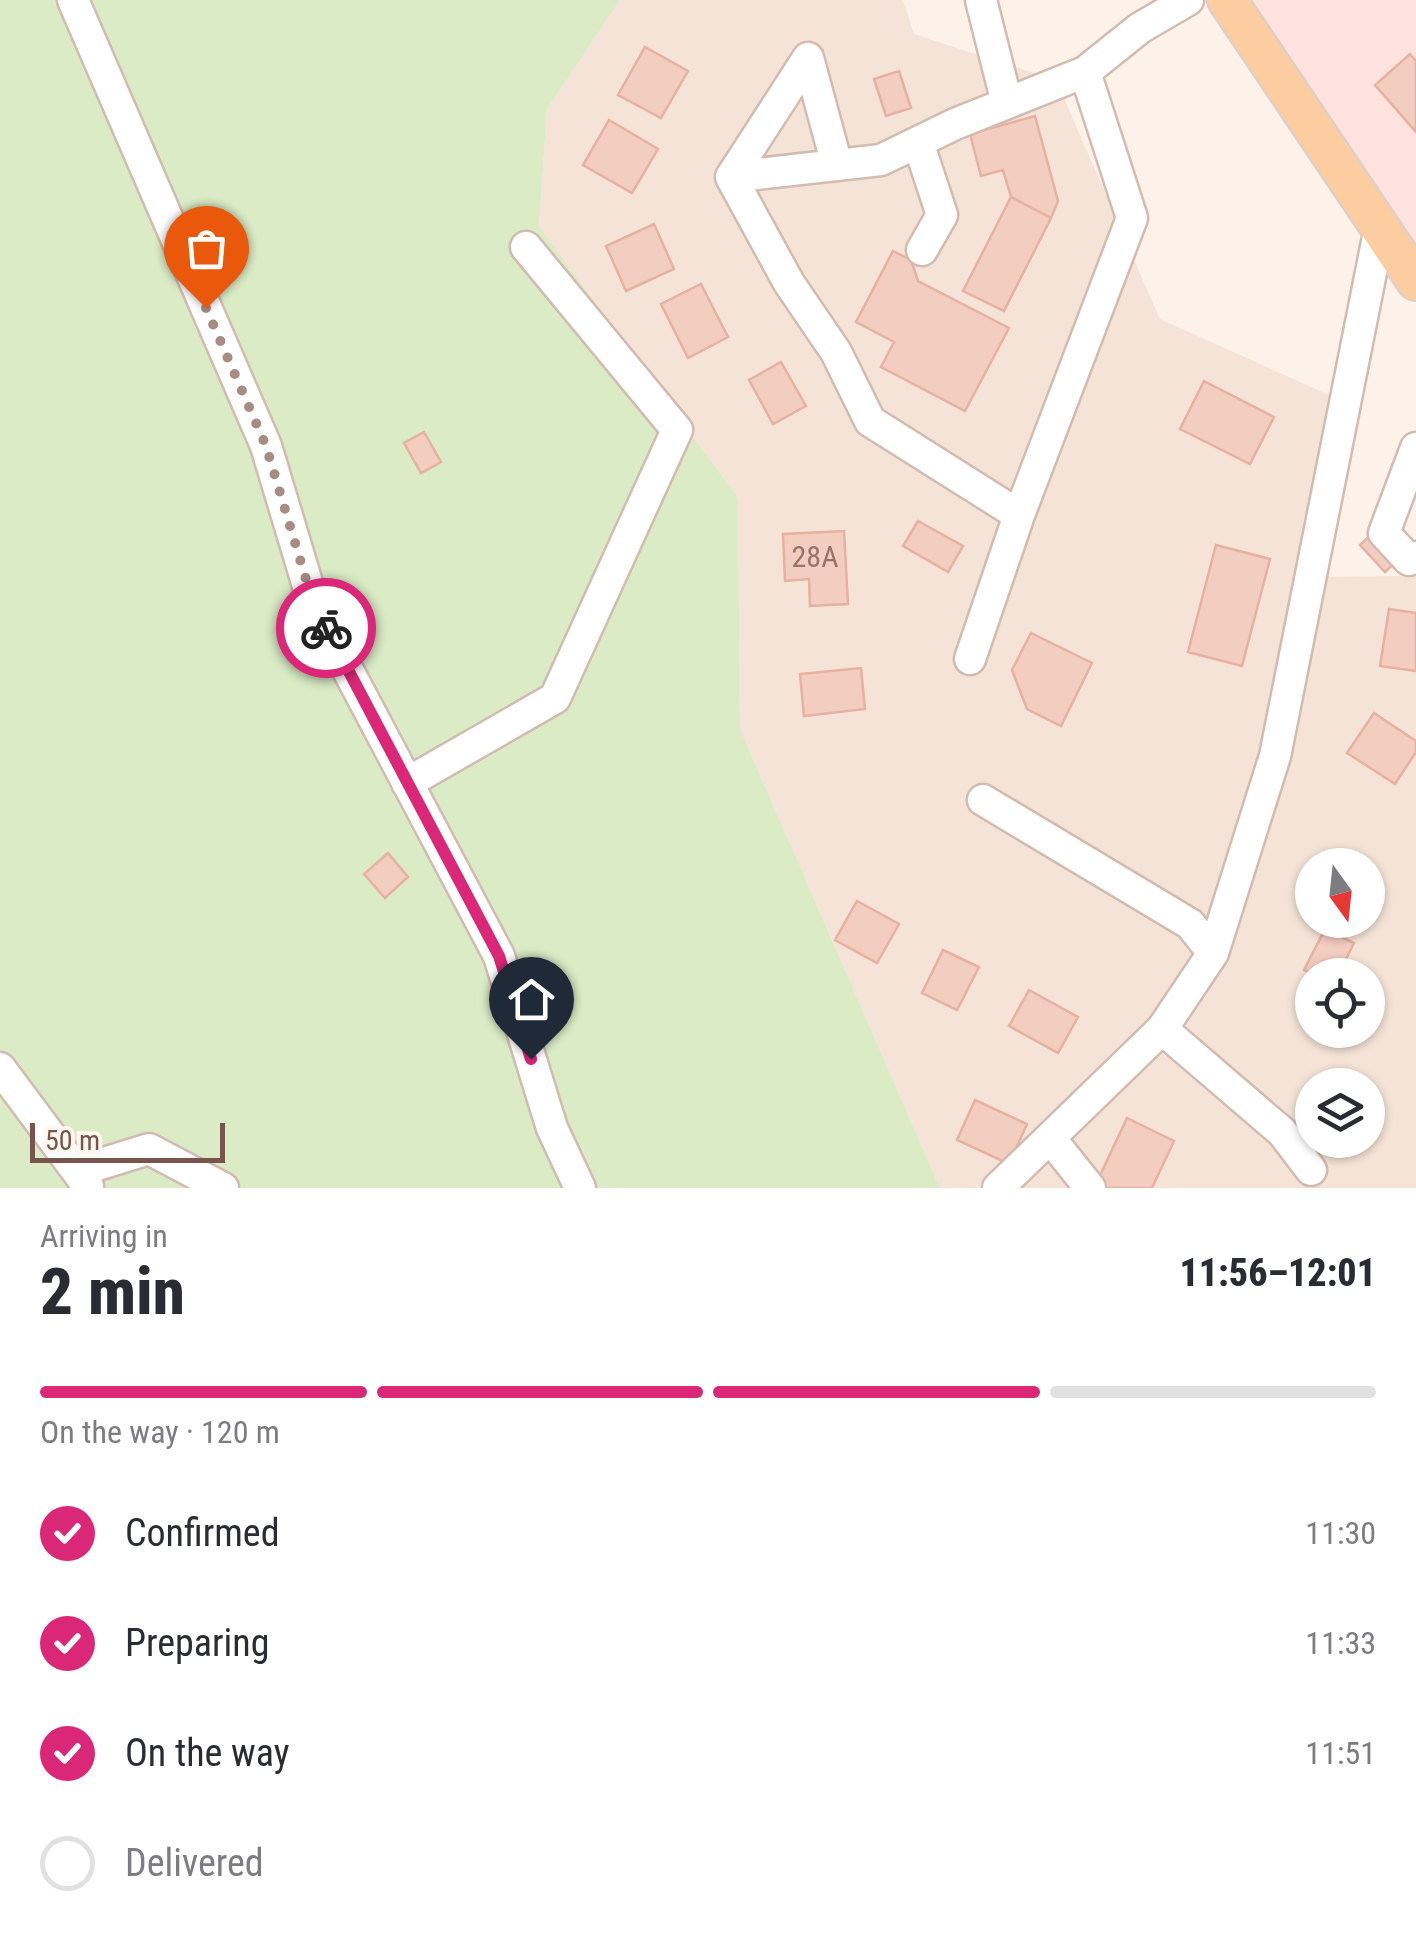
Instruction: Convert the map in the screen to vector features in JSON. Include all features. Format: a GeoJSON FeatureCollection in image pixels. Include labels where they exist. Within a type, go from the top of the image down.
{"type":"FeatureCollection","features":[{"type":"Feature","properties":{"kind":"main road"},"geometry":{"type":"LineString","coordinates":[[1226,0],[1416,281]]}},
{"type":"Feature","properties":{"kind":"street"},"geometry":{"type":"LineString","coordinates":[[72,0],[266,446],[314,606],[499,956],[552,1128],[580,1188]]}},
{"type":"Feature","properties":{"kind":"street"},"geometry":{"type":"LineString","coordinates":[[981,0],[1007,103]]}},
{"type":"Feature","properties":{"kind":"street"},"geometry":{"type":"LineString","coordinates":[[731,177],[881,160],[1085,72],[1140,28],[1188,0]]}},
{"type":"Feature","properties":{"kind":"street"},"geometry":{"type":"LineString","coordinates":[[731,177],[808,58],[837,166]]}},
{"type":"Feature","properties":{"kind":"street"},"geometry":{"type":"LineString","coordinates":[[970,659],[1018,515],[1132,218],[1085,72]]}},
{"type":"Feature","properties":{"kind":"street"},"geometry":{"type":"LineString","coordinates":[[918,142],[942,215],[922,250]]}},
{"type":"Feature","properties":{"kind":"street"},"geometry":{"type":"LineString","coordinates":[[731,177],[789,283],[836,352],[870,422],[1018,515]]}},
{"type":"Feature","properties":{"kind":"street"},"geometry":{"type":"LineString","coordinates":[[998,1188],[1162,1029],[1213,953],[1275,756],[1380,227]]}},
{"type":"Feature","properties":{"kind":"street"},"geometry":{"type":"LineString","coordinates":[[408,783],[555,698],[677,430],[526,248]]}},
{"type":"Feature","properties":{"kind":"street"},"geometry":{"type":"LineString","coordinates":[[1416,448],[1408,498],[1384,533],[1409,560],[1416,557]]}},
{"type":"Feature","properties":{"kind":"street"},"geometry":{"type":"LineString","coordinates":[[983,800],[1190,924],[1213,953]]}},
{"type":"Feature","properties":{"kind":"street"},"geometry":{"type":"LineString","coordinates":[[1162,1029],[1282,1132],[1311,1170]]}},
{"type":"Feature","properties":{"kind":"street"},"geometry":{"type":"LineString","coordinates":[[0,1068],[84,1179],[149,1149],[223,1188]]}},
{"type":"Feature","properties":{"kind":"street"},"geometry":{"type":"LineString","coordinates":[[1050,1138],[1090,1188]]}},
{"type":"Feature","properties":{"kind":"shaded area"},"geometry":{"type":"Polygon","coordinates":[[[620,0],[903,0],[914,34],[1056,80],[1160,319],[1329,395],[1301,577],[1416,576],[1416,1188],[940,1188],[740,729],[738,498],[539,226],[547,109],[620,0]]]}},
{"type":"Feature","properties":{"kind":"shaded area"},"geometry":{"type":"Polygon","coordinates":[[[1246,0],[1416,0],[1416,250],[1246,0]]]}},
{"type":"Feature","properties":{"kind":"green space"},"geometry":{"type":"Polygon","coordinates":[[[0,0],[620,0],[547,109],[539,226],[738,498],[740,729],[940,1188],[0,1188],[0,0]]]}},
{"type":"Feature","properties":{"kind":"building"},"geometry":{"type":"Polygon","coordinates":[[[645,47],[688,71],[661,118],[618,95],[645,47]]]}},
{"type":"Feature","properties":{"kind":"building"},"geometry":{"type":"Polygon","coordinates":[[[1410,54],[1416,61],[1416,132],[1375,85],[1410,54]]]}},
{"type":"Feature","properties":{"kind":"building"},"geometry":{"type":"Polygon","coordinates":[[[899,71],[911,108],[886,116],[874,79],[899,71]]]}},
{"type":"Feature","properties":{"kind":"building"},"geometry":{"type":"Polygon","coordinates":[[[1035,116],[1058,201],[1051,218],[1011,197],[1003,170],[981,176],[970,134],[1035,116]]]}},
{"type":"Feature","properties":{"kind":"building"},"geometry":{"type":"Polygon","coordinates":[[[609,120],[658,149],[632,193],[583,165],[609,120]]]}},
{"type":"Feature","properties":{"kind":"building"},"geometry":{"type":"Polygon","coordinates":[[[1011,197],[1051,218],[1004,311],[963,291],[1011,197]]]}},
{"type":"Feature","properties":{"kind":"building"},"geometry":{"type":"Polygon","coordinates":[[[654,224],[674,269],[626,291],[606,246],[654,224]]]}},
{"type":"Feature","properties":{"kind":"building"},"geometry":{"type":"Polygon","coordinates":[[[893,251],[911,260],[918,281],[1009,328],[965,411],[881,367],[894,342],[856,322],[893,251]]]}},
{"type":"Feature","properties":{"kind":"building"},"geometry":{"type":"Polygon","coordinates":[[[701,284],[728,337],[688,358],[661,304],[701,284]]]}},
{"type":"Feature","properties":{"kind":"building"},"geometry":{"type":"Polygon","coordinates":[[[781,362],[806,406],[773,424],[749,380],[781,362]]]}},
{"type":"Feature","properties":{"kind":"building"},"geometry":{"type":"Polygon","coordinates":[[[1204,381],[1274,417],[1250,464],[1180,429],[1204,381]]]}},
{"type":"Feature","properties":{"kind":"building"},"geometry":{"type":"Polygon","coordinates":[[[424,432],[441,462],[421,473],[404,443],[424,432]]]}},
{"type":"Feature","properties":{"kind":"building"},"geometry":{"type":"Polygon","coordinates":[[[918,521],[963,546],[948,572],[903,546],[918,521]]]}},
{"type":"Feature","properties":{"kind":"building"},"geometry":{"type":"Polygon","coordinates":[[[1377,529],[1402,556],[1385,572],[1360,545],[1377,529]]]}},
{"type":"Feature","properties":{"kind":"building"},"geometry":{"type":"Polygon","coordinates":[[[844,531],[848,604],[810,606],[809,579],[785,581],[783,534],[844,531]]]}},
{"type":"Feature","properties":{"kind":"building"},"geometry":{"type":"Polygon","coordinates":[[[1216,545],[1270,559],[1242,666],[1188,652],[1216,545]]]}},
{"type":"Feature","properties":{"kind":"building"},"geometry":{"type":"Polygon","coordinates":[[[1389,609],[1416,613],[1416,671],[1380,666],[1389,609]]]}},
{"type":"Feature","properties":{"kind":"building"},"geometry":{"type":"Polygon","coordinates":[[[1031,633],[1092,663],[1061,726],[1027,709],[1012,670],[1031,633]]]}},
{"type":"Feature","properties":{"kind":"building"},"geometry":{"type":"Polygon","coordinates":[[[861,668],[865,709],[804,716],[800,674],[861,668]]]}},
{"type":"Feature","properties":{"kind":"building"},"geometry":{"type":"Polygon","coordinates":[[[1374,713],[1416,741],[1416,752],[1395,784],[1347,753],[1374,713]]]}},
{"type":"Feature","properties":{"kind":"building"},"geometry":{"type":"Polygon","coordinates":[[[388,853],[408,877],[385,898],[364,874],[388,853]]]}},
{"type":"Feature","properties":{"kind":"building"},"geometry":{"type":"Polygon","coordinates":[[[857,901],[899,924],[877,963],[835,940],[857,901]]]}},
{"type":"Feature","properties":{"kind":"building"},"geometry":{"type":"Polygon","coordinates":[[[1320,938],[1344,938],[1354,943],[1346,958],[1310,958],[1320,938]]]}},
{"type":"Feature","properties":{"kind":"building"},"geometry":{"type":"Polygon","coordinates":[[[943,950],[979,967],[957,1010],[922,993],[943,950]]]}},
{"type":"Feature","properties":{"kind":"building"},"geometry":{"type":"Polygon","coordinates":[[[1029,990],[1078,1017],[1058,1053],[1009,1026],[1029,990]]]}},
{"type":"Feature","properties":{"kind":"building"},"geometry":{"type":"Polygon","coordinates":[[[975,1100],[1027,1124],[1009,1164],[957,1140],[975,1100]]]}},
{"type":"Feature","properties":{"kind":"building"},"geometry":{"type":"Polygon","coordinates":[[[1127,1118],[1174,1141],[1152,1188],[1104,1188],[1096,1184],[1127,1118]]]}},
{"type":"Feature","properties":{"kind":"way so far"},"geometry":{"type":"LineString","coordinates":[[206,308],[266,446],[314,606],[326,628]]}},
{"type":"Feature","properties":{"kind":"route"},"geometry":{"type":"LineString","coordinates":[[326,628],[499,956],[531,1059]]}}]}
